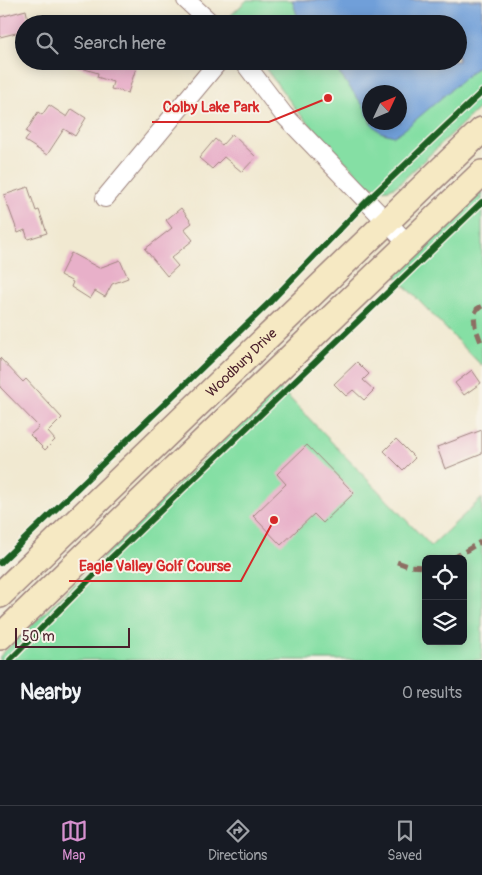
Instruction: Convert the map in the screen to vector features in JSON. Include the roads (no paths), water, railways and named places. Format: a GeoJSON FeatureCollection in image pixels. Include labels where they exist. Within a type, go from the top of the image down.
{"type":"FeatureCollection","features":[{"type":"Feature","properties":{"kind":"main road","name":"Woodbury Drive"},"geometry":{"type":"LineString","coordinates":[[0,595],[482,130]]}},
{"type":"Feature","properties":{"kind":"main road"},"geometry":{"type":"LineString","coordinates":[[0,637],[482,173]]}},
{"type":"Feature","properties":{"kind":"street"},"geometry":{"type":"LineString","coordinates":[[186,0],[202,15]]}},
{"type":"Feature","properties":{"kind":"street"},"geometry":{"type":"LineString","coordinates":[[106,198],[212,70]]}},
{"type":"Feature","properties":{"kind":"street"},"geometry":{"type":"LineString","coordinates":[[250,70],[284,115],[408,244]]}},
{"type":"Feature","properties":{"kind":"water"},"geometry":{"type":"Polygon","coordinates":[[[292,0],[482,0],[482,63],[407,127],[407,85],[362,85],[362,104],[337,70],[467,70],[467,15],[297,15],[292,0]]]}},
{"type":"Feature","properties":{"kind":"water"},"geometry":{"type":"Polygon","coordinates":[[[378,130],[403,130],[394,136],[378,130]]]}},
{"type":"Feature","properties":{"kind":"place","name":"Colby Lake Park"},"geometry":{"type":"Point","coordinates":[328,98]}},
{"type":"Feature","properties":{"kind":"place","name":"Eagle Valley Golf Course"},"geometry":{"type":"Point","coordinates":[274,520]}}]}
